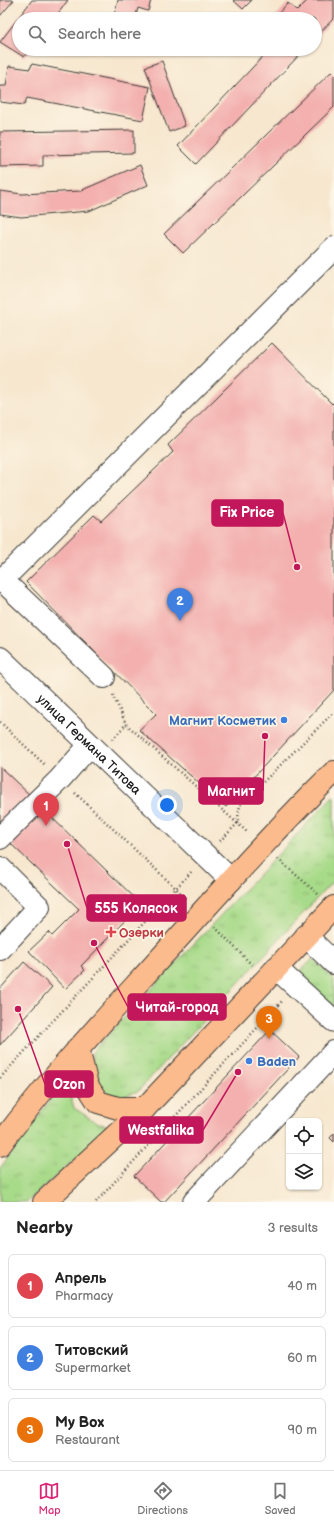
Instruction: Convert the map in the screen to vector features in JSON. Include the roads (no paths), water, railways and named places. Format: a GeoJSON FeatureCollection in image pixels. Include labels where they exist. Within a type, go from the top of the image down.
{"type":"FeatureCollection","features":[{"type":"Feature","properties":{"kind":"highway"},"geometry":{"type":"LineString","coordinates":[[4,1137],[78,1048],[231,880],[334,772]]}},
{"type":"Feature","properties":{"kind":"highway"},"geometry":{"type":"LineString","coordinates":[[44,1202],[145,1108],[334,907]]}},
{"type":"Feature","properties":{"kind":"highway"},"geometry":{"type":"LineString","coordinates":[[78,1048],[87,1084],[98,1102],[118,1108],[145,1108]]}},
{"type":"Feature","properties":{"kind":"street"},"geometry":{"type":"LineString","coordinates":[[104,676],[1,581],[334,248]]}},
{"type":"Feature","properties":{"kind":"street","name":"улица Германа Титова"},"geometry":{"type":"LineString","coordinates":[[0,658],[231,880]]}},
{"type":"Feature","properties":{"kind":"street"},"geometry":{"type":"LineString","coordinates":[[0,838],[60,779],[90,745]]}},
{"type":"Feature","properties":{"kind":"street"},"geometry":{"type":"LineString","coordinates":[[0,868],[39,907],[0,949]]}},
{"type":"Feature","properties":{"kind":"street"},"geometry":{"type":"LineString","coordinates":[[306,936],[334,963]]}},
{"type":"Feature","properties":{"kind":"street"},"geometry":{"type":"LineString","coordinates":[[271,974],[334,1021]]}},
{"type":"Feature","properties":{"kind":"street"},"geometry":{"type":"LineString","coordinates":[[194,1202],[334,1052]]}},
{"type":"Feature","properties":{"kind":"place","name":"Fix Price"},"geometry":{"type":"Point","coordinates":[297,567]}},
{"type":"Feature","properties":{"kind":"place","name":"Титовский"},"geometry":{"type":"Point","coordinates":[180,621]}},
{"type":"Feature","properties":{"kind":"place","name":"Магнит Косметик"},"geometry":{"type":"Point","coordinates":[284,720]}},
{"type":"Feature","properties":{"kind":"place","name":"Магнит"},"geometry":{"type":"Point","coordinates":[265,736]}},
{"type":"Feature","properties":{"kind":"place","name":"Апрель"},"geometry":{"type":"Point","coordinates":[46,826]}},
{"type":"Feature","properties":{"kind":"place","name":"555 Колясок"},"geometry":{"type":"Point","coordinates":[67,844]}},
{"type":"Feature","properties":{"kind":"place","name":"Озерки"},"geometry":{"type":"Point","coordinates":[111,932]}},
{"type":"Feature","properties":{"kind":"place","name":"Читай-город"},"geometry":{"type":"Point","coordinates":[94,943]}},
{"type":"Feature","properties":{"kind":"place","name":"Ozon"},"geometry":{"type":"Point","coordinates":[18,1009]}},
{"type":"Feature","properties":{"kind":"place","name":"My Box"},"geometry":{"type":"Point","coordinates":[269,1039]}},
{"type":"Feature","properties":{"kind":"place","name":"Baden"},"geometry":{"type":"Point","coordinates":[249,1061]}},
{"type":"Feature","properties":{"kind":"place","name":"Westfalika"},"geometry":{"type":"Point","coordinates":[238,1072]}}]}
